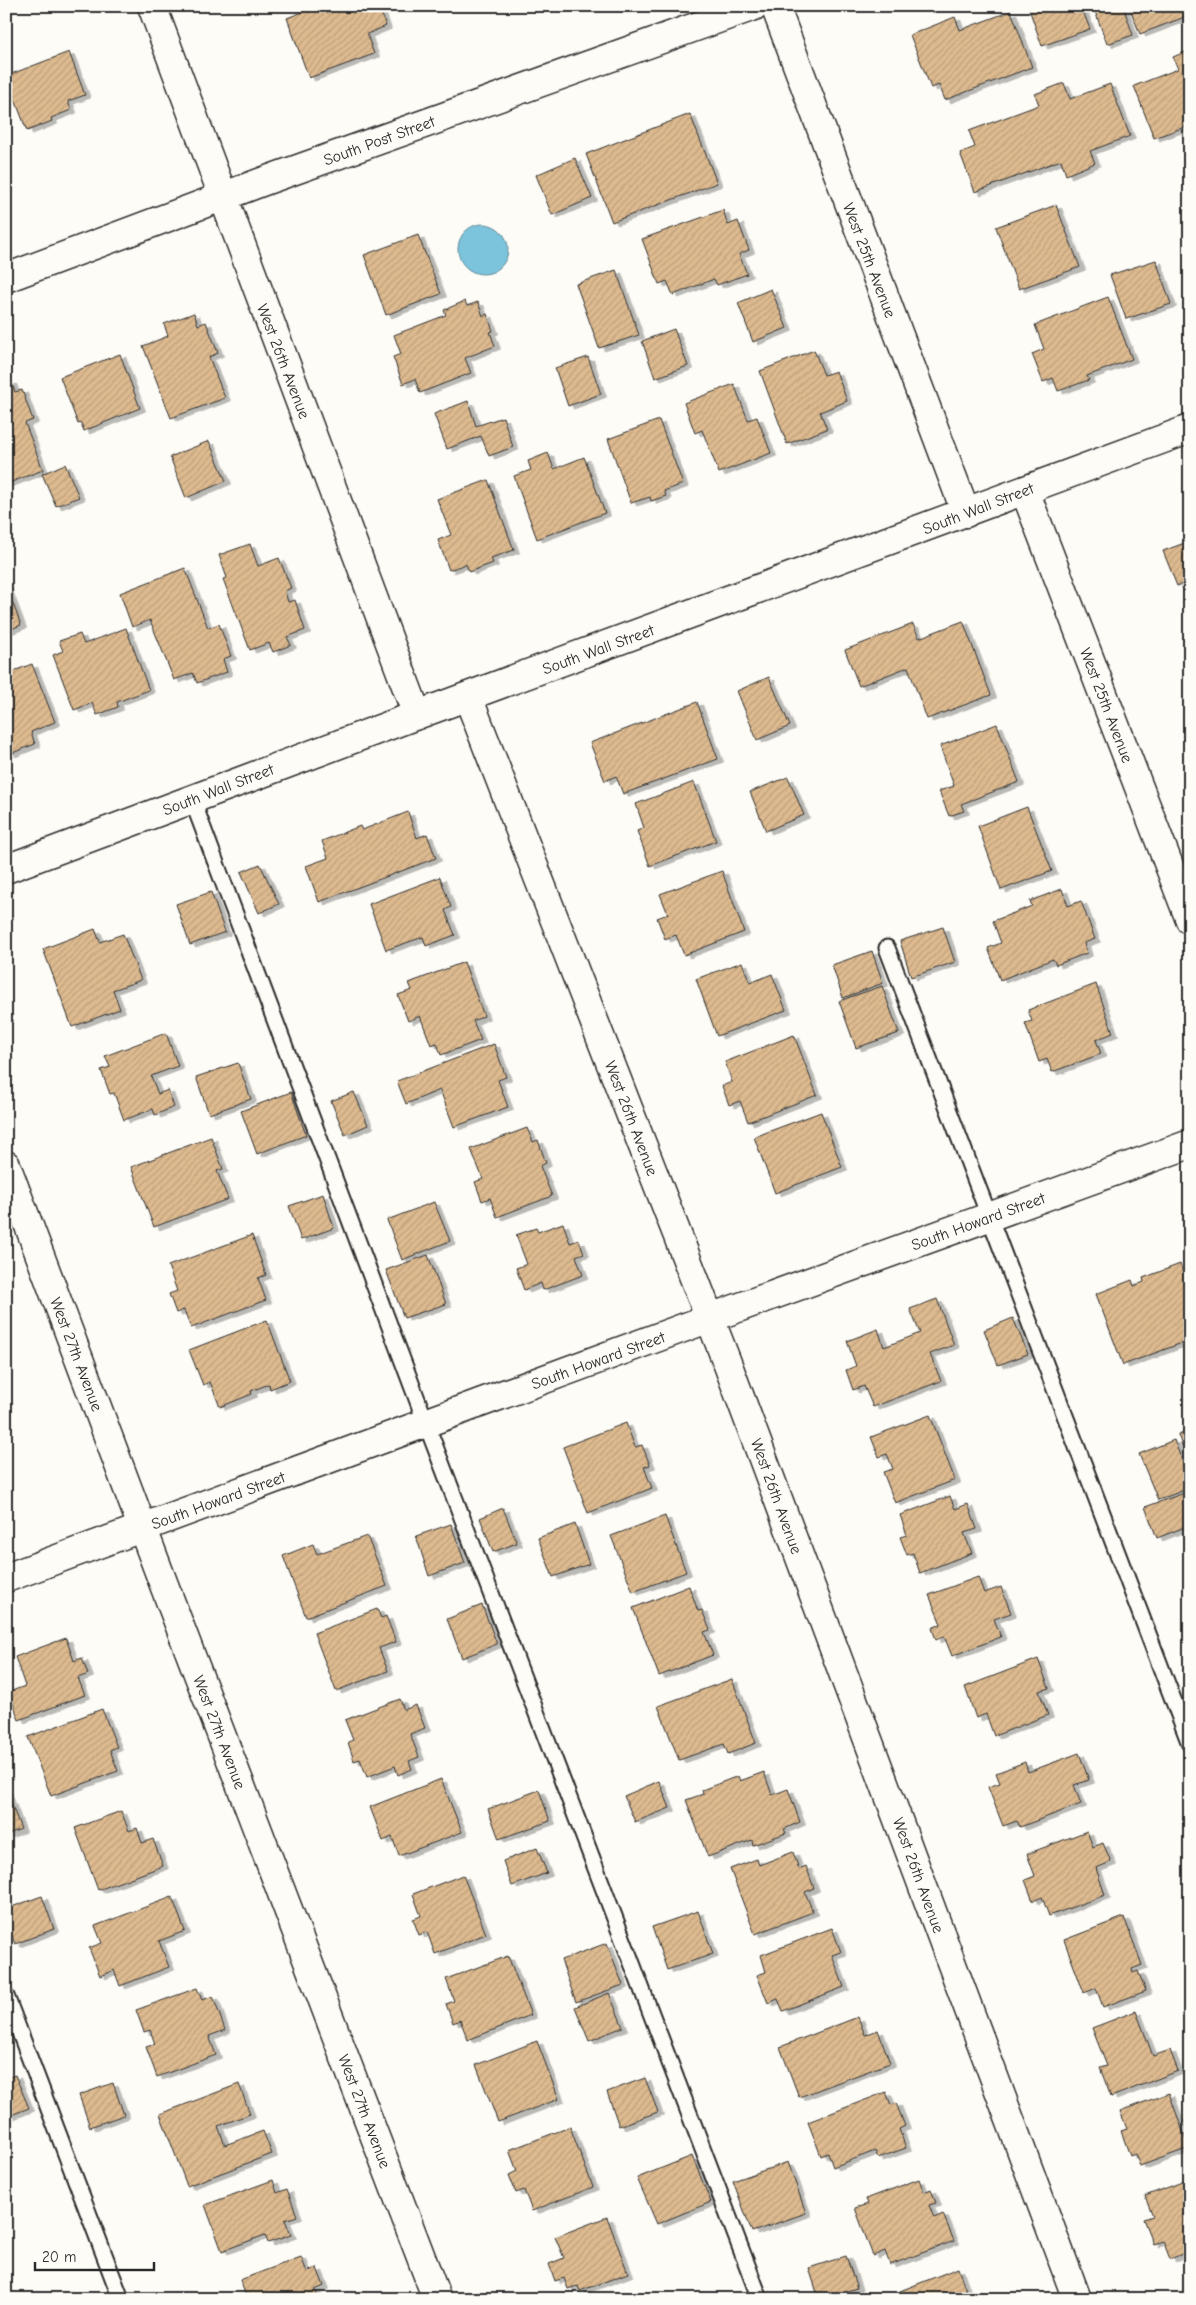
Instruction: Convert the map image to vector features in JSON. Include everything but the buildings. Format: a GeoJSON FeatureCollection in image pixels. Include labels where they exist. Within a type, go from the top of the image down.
{"type":"FeatureCollection","features":[{"type":"Feature","properties":{"kind":"street","name":"West 26th Avenue"},"geometry":{"type":"LineString","coordinates":[[152,6],[417,714]]}},
{"type":"Feature","properties":{"kind":"street","name":"South Post Street"},"geometry":{"type":"LineString","coordinates":[[6,278],[754,6]]}},
{"type":"Feature","properties":{"kind":"street","name":"West 25th Avenue"},"geometry":{"type":"LineString","coordinates":[[775,6],[966,513]]}},
{"type":"Feature","properties":{"kind":"street","name":"South Wall Street"},"geometry":{"type":"LineString","coordinates":[[6,869],[417,714],[468,697],[1190,429]]}},
{"type":"Feature","properties":{"kind":"street","name":"West 25th Avenue"},"geometry":{"type":"LineString","coordinates":[[1025,491],[1190,920]]}},
{"type":"Feature","properties":{"kind":"street","name":"West 26th Avenue"},"geometry":{"type":"LineString","coordinates":[[468,697],[710,1318],[1077,2299]]}},
{"type":"Feature","properties":{"kind":"street","name":"South Howard Street"},"geometry":{"type":"LineString","coordinates":[[6,1578],[710,1318],[1190,1144]]}},
{"type":"Feature","properties":{"kind":"street","name":"West 27th Avenue"},"geometry":{"type":"LineString","coordinates":[[6,1165],[437,2299]]}},
{"type":"Feature","properties":{"kind":"lane"},"geometry":{"type":"LineString","coordinates":[[192,799],[426,1423],[760,2299]]}},
{"type":"Feature","properties":{"kind":"lane"},"geometry":{"type":"LineString","coordinates":[[887,948],[1190,1744]]}},
{"type":"Feature","properties":{"kind":"lane"},"geometry":{"type":"LineString","coordinates":[[6,1996],[122,2299]]}},
{"type":"Feature","properties":{"kind":"water"},"geometry":{"type":"Polygon","coordinates":[[[478,224],[488,224],[501,231],[508,244],[508,254],[501,267],[488,274],[478,274],[469,270],[462,263],[458,254],[458,244],[462,235],[469,228],[478,224]]]}}]}
